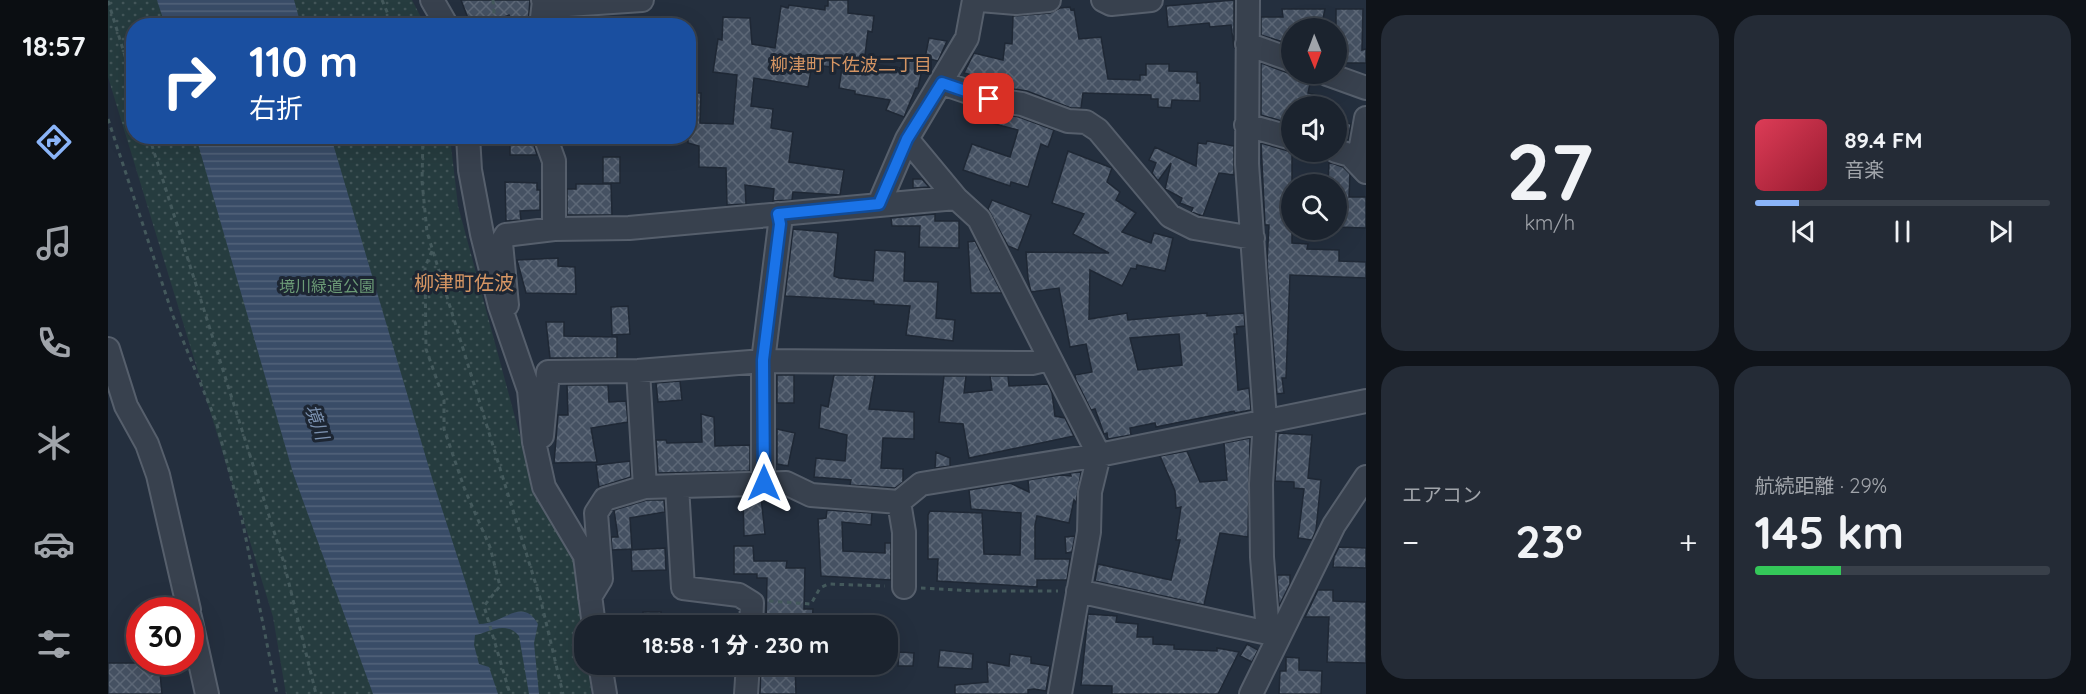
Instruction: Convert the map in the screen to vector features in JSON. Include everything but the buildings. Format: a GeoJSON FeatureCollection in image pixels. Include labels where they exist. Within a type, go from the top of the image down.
{"type":"FeatureCollection","features":[{"type":"Feature","properties":{"kind":"street"},"geometry":{"type":"LineString","coordinates":[[432,0],[442,18]]}},
{"type":"Feature","properties":{"kind":"street"},"geometry":{"type":"LineString","coordinates":[[542,18],[544,0],[553,6],[642,0]]}},
{"type":"Feature","properties":{"kind":"street"},"geometry":{"type":"LineString","coordinates":[[879,204],[907,139],[942,83],[966,38],[974,0]]}},
{"type":"Feature","properties":{"kind":"street"},"geometry":{"type":"LineString","coordinates":[[980,0],[1016,3],[1049,0]]}},
{"type":"Feature","properties":{"kind":"street"},"geometry":{"type":"LineString","coordinates":[[1103,0],[1111,4],[1151,0]]}},
{"type":"Feature","properties":{"kind":"street"},"geometry":{"type":"LineString","coordinates":[[1248,0],[1246,125],[1265,420],[1261,484],[1262,557],[1274,635]]}},
{"type":"Feature","properties":{"kind":"street"},"geometry":{"type":"LineString","coordinates":[[1247,44],[1281,56]]}},
{"type":"Feature","properties":{"kind":"street"},"geometry":{"type":"LineString","coordinates":[[1347,81],[1366,88]]}},
{"type":"Feature","properties":{"kind":"street"},"geometry":{"type":"LineString","coordinates":[[942,83],[989,99],[1022,104],[1068,121],[1086,122],[1098,130],[1170,216],[1194,228],[1253,238]]}},
{"type":"Feature","properties":{"kind":"street"},"geometry":{"type":"LineString","coordinates":[[1362,167],[1366,118]]}},
{"type":"Feature","properties":{"kind":"street"},"geometry":{"type":"LineString","coordinates":[[1246,125],[1281,135]]}},
{"type":"Feature","properties":{"kind":"street"},"geometry":{"type":"LineString","coordinates":[[907,139],[956,198],[979,219],[1011,277],[1049,359],[1100,455],[1090,492],[1089,532],[1060,694]]}},
{"type":"Feature","properties":{"kind":"street"},"geometry":{"type":"LineString","coordinates":[[468,144],[470,170],[500,306],[529,390],[534,442],[544,488],[585,555],[592,615]]}},
{"type":"Feature","properties":{"kind":"street"},"geometry":{"type":"LineString","coordinates":[[547,144],[554,161],[554,229]]}},
{"type":"Feature","properties":{"kind":"street"},"geometry":{"type":"LineString","coordinates":[[1347,154],[1362,167]]}},
{"type":"Feature","properties":{"kind":"street"},"geometry":{"type":"LineString","coordinates":[[500,306],[507,305],[501,243],[506,235],[554,229],[629,228],[956,198]]}},
{"type":"Feature","properties":{"kind":"street"},"geometry":{"type":"LineString","coordinates":[[764,483],[763,360],[780,224],[778,214]]}},
{"type":"Feature","properties":{"kind":"street"},"geometry":{"type":"LineString","coordinates":[[108,349],[126,406],[147,444],[158,475],[186,597]]}},
{"type":"Feature","properties":{"kind":"street"},"geometry":{"type":"LineString","coordinates":[[534,442],[542,436],[548,372],[638,371],[763,360],[1032,363],[1049,359]]}},
{"type":"Feature","properties":{"kind":"street"},"geometry":{"type":"LineString","coordinates":[[638,371],[645,487]]}},
{"type":"Feature","properties":{"kind":"street"},"geometry":{"type":"LineString","coordinates":[[590,597],[601,579],[596,513],[604,499],[645,487],[786,483],[811,495],[899,502],[921,484],[1100,455],[1366,401]]}},
{"type":"Feature","properties":{"kind":"street"},"geometry":{"type":"LineString","coordinates":[[1251,694],[1274,635],[1334,525],[1366,477]]}},
{"type":"Feature","properties":{"kind":"street"},"geometry":{"type":"LineString","coordinates":[[677,486],[683,588],[739,595],[752,603],[751,615]]}},
{"type":"Feature","properties":{"kind":"street"},"geometry":{"type":"LineString","coordinates":[[899,502],[903,532],[904,587]]}},
{"type":"Feature","properties":{"kind":"street"},"geometry":{"type":"LineString","coordinates":[[1078,591],[1274,635]]}},
{"type":"Feature","properties":{"kind":"street"},"geometry":{"type":"LineString","coordinates":[[203,675],[207,694]]}},
{"type":"Feature","properties":{"kind":"street"},"geometry":{"type":"LineString","coordinates":[[602,675],[605,694]]}},
{"type":"Feature","properties":{"kind":"street"},"geometry":{"type":"LineString","coordinates":[[746,694],[747,675]]}},
{"type":"Feature","properties":{"kind":"path"},"geometry":{"type":"LineString","coordinates":[[382,0],[390,18]]}},
{"type":"Feature","properties":{"kind":"path"},"geometry":{"type":"LineString","coordinates":[[493,0],[494,18]]}},
{"type":"Feature","properties":{"kind":"path"},"geometry":{"type":"LineString","coordinates":[[108,1],[126,59]]}},
{"type":"Feature","properties":{"kind":"path"},"geometry":{"type":"LineString","coordinates":[[108,119],[173,316],[216,421],[242,519],[277,694]]}},
{"type":"Feature","properties":{"kind":"path"},"geometry":{"type":"LineString","coordinates":[[152,144],[284,563],[316,694]]}},
{"type":"Feature","properties":{"kind":"path"},"geometry":{"type":"LineString","coordinates":[[423,144],[422,181],[427,232],[541,601],[563,694]]}},
{"type":"Feature","properties":{"kind":"path"},"geometry":{"type":"LineString","coordinates":[[433,249],[425,267],[426,349],[444,400],[444,429],[465,490],[490,547],[500,586],[484,606],[510,694]]}},
{"type":"Feature","properties":{"kind":"green space","name":"境川緑道公園"},"geometry":{"type":"Polygon","coordinates":[[[108,0],[412,0],[421,18],[126,18],[126,136],[108,77],[108,0]]]}},
{"type":"Feature","properties":{"kind":"green space","name":"境川緑道公園"},"geometry":{"type":"Polygon","coordinates":[[[128,144],[451,144],[458,206],[533,484],[580,571],[584,615],[574,615],[574,675],[590,675],[591,694],[286,694],[273,617],[128,144]]]}},
{"type":"Feature","properties":{"kind":"water"},"geometry":{"type":"Polygon","coordinates":[[[157,0],[294,0],[299,18],[163,18],[157,0]]]}},
{"type":"Feature","properties":{"kind":"water","name":"境川"},"geometry":{"type":"Polygon","coordinates":[[[198,144],[333,144],[432,478],[479,624],[519,612],[526,612],[532,616],[538,624],[534,643],[539,694],[529,694],[519,636],[514,631],[502,628],[475,635],[474,645],[479,664],[489,667],[498,694],[373,694],[293,473],[198,144]]]}},
{"type":"Feature","properties":{"kind":"district","name":"柳津町下佐波二丁目"},"geometry":{"type":"Point","coordinates":[851,64]}},
{"type":"Feature","properties":{"kind":"district","name":"柳津町佐波"},"geometry":{"type":"Point","coordinates":[464,282]}},
{"type":"Feature","properties":{"kind":"route"},"geometry":{"type":"LineString","coordinates":[[764,483],[763,360],[780,224],[778,214],[879,204],[907,139],[942,83],[989,99]]}}]}
